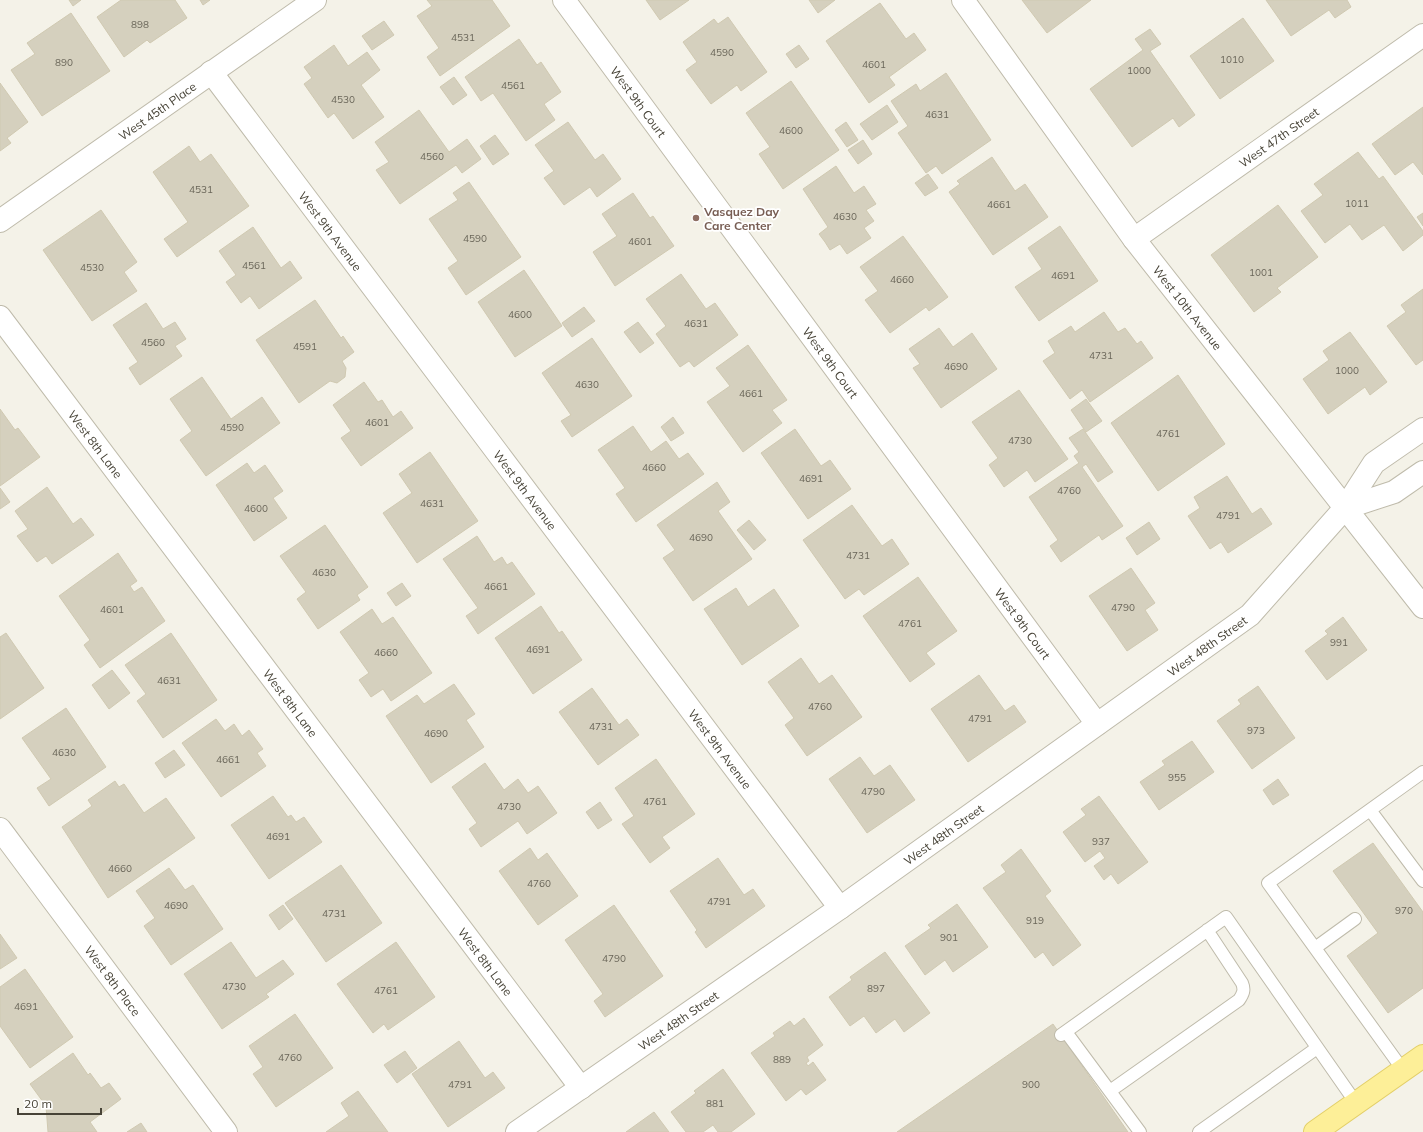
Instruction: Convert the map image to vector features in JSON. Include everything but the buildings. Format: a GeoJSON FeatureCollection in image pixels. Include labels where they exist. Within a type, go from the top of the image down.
{"type":"FeatureCollection","features":[{"type":"Feature","properties":{"kind":"main road"},"geometry":{"type":"LineString","coordinates":[[1315,1132],[1423,1056]]}},
{"type":"Feature","properties":{"kind":"street","name":"West 45th Place"},"geometry":{"type":"LineString","coordinates":[[0,221],[315,0]]}},
{"type":"Feature","properties":{"kind":"street","name":"West 9th Court"},"geometry":{"type":"LineString","coordinates":[[564,0],[1097,724]]}},
{"type":"Feature","properties":{"kind":"street","name":"West 10th Avenue"},"geometry":{"type":"LineString","coordinates":[[963,0],[1134,239],[1423,607]]}},
{"type":"Feature","properties":{"kind":"street","name":"West 47th Street"},"geometry":{"type":"LineString","coordinates":[[1134,239],[1423,35]]}},
{"type":"Feature","properties":{"kind":"street","name":"West 9th Avenue"},"geometry":{"type":"LineString","coordinates":[[211,72],[840,908]]}},
{"type":"Feature","properties":{"kind":"street","name":"West 8th Lane"},"geometry":{"type":"LineString","coordinates":[[0,317],[580,1088]]}},
{"type":"Feature","properties":{"kind":"street","name":"West 48th Street"},"geometry":{"type":"LineString","coordinates":[[517,1132],[840,908],[1250,615],[1345,508],[1374,463],[1423,429]]}},
{"type":"Feature","properties":{"kind":"street"},"geometry":{"type":"LineString","coordinates":[[1345,508],[1394,492],[1423,472]]}},
{"type":"Feature","properties":{"kind":"street","name":"West 8th Place"},"geometry":{"type":"LineString","coordinates":[[0,829],[226,1132]]}},
{"type":"Feature","properties":{"kind":"lane"},"geometry":{"type":"LineString","coordinates":[[1402,1070],[1268,883],[1423,772]]}},
{"type":"Feature","properties":{"kind":"lane"},"geometry":{"type":"LineString","coordinates":[[1370,810],[1423,881]]}},
{"type":"Feature","properties":{"kind":"lane"},"geometry":{"type":"LineString","coordinates":[[1140,1132],[1064,1033],[1226,917],[1356,1103]]}},
{"type":"Feature","properties":{"kind":"lane"},"geometry":{"type":"LineString","coordinates":[[1314,948],[1355,919]]}},
{"type":"Feature","properties":{"kind":"lane"},"geometry":{"type":"LineString","coordinates":[[1110,1091],[1239,1000],[1243,995],[1244,988],[1242,983],[1207,930]]}},
{"type":"Feature","properties":{"kind":"lane"},"geometry":{"type":"LineString","coordinates":[[1199,1132],[1317,1048]]}},
{"type":"Feature","properties":{"kind":"place","name":"Vasquez Day Care Center"},"geometry":{"type":"Point","coordinates":[696,218]}}]}
